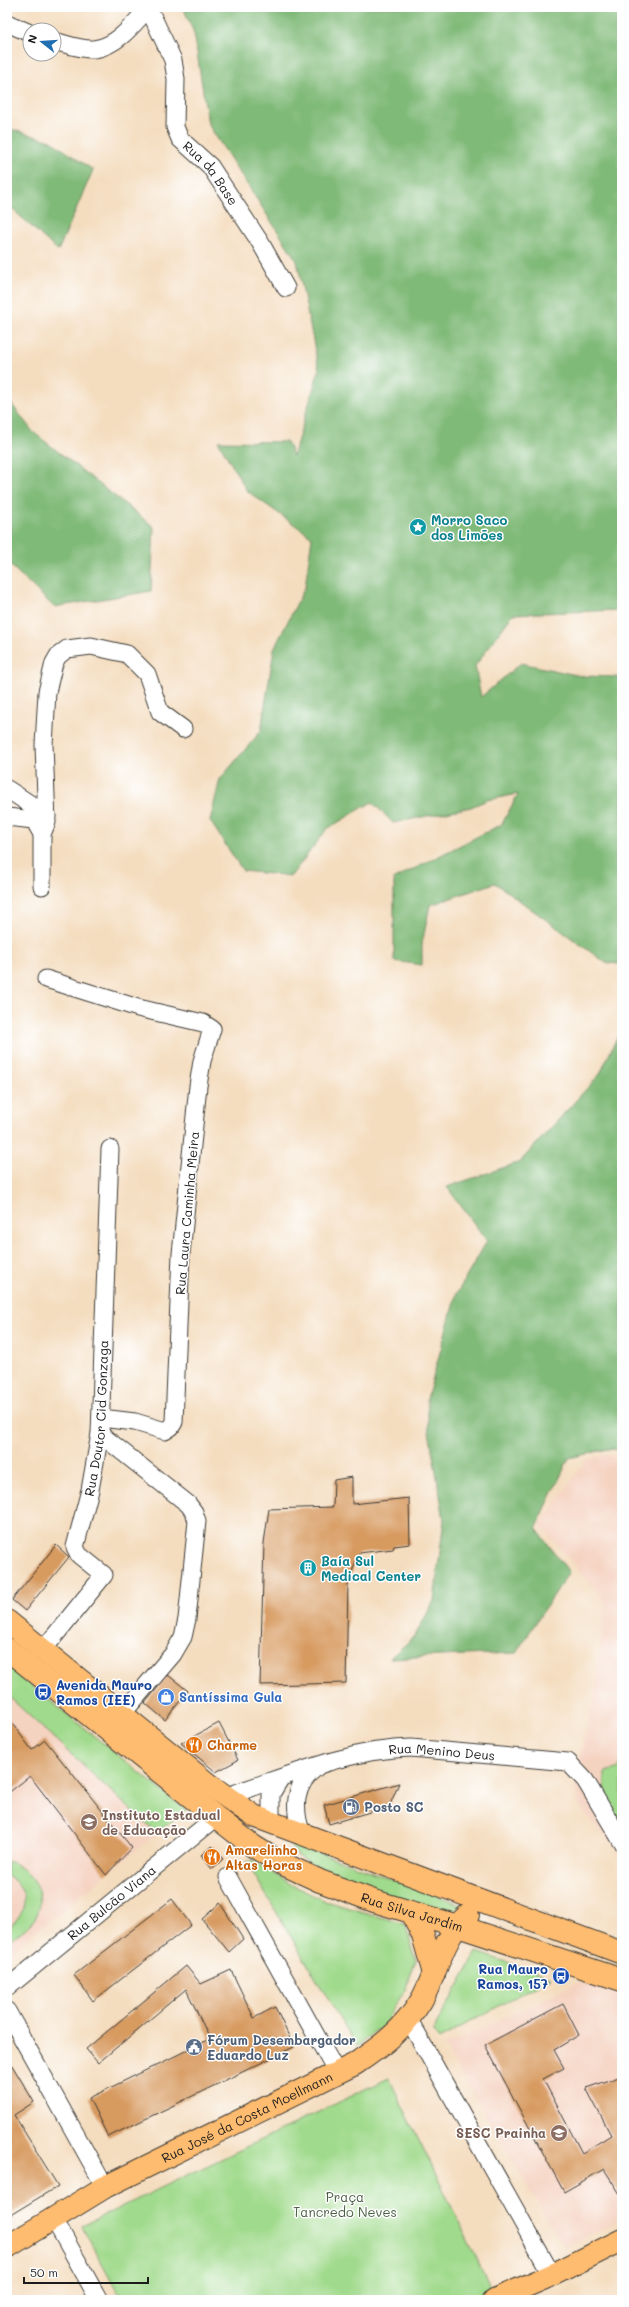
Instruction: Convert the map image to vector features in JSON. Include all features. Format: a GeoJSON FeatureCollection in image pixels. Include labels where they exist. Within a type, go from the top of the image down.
{"type":"FeatureCollection","features":[{"type":"Feature","properties":{"kind":"main road"},"geometry":{"type":"LineString","coordinates":[[7,1621],[224,1797],[254,1816],[622,1953]]}},
{"type":"Feature","properties":{"kind":"main road","name":"Rua Silva Jardim"},"geometry":{"type":"LineString","coordinates":[[7,1649],[253,1846],[279,1862],[355,1895],[458,1926],[622,1980]]}},
{"type":"Feature","properties":{"kind":"main road"},"geometry":{"type":"LineString","coordinates":[[271,1823],[279,1862]]}},
{"type":"Feature","properties":{"kind":"main road"},"geometry":{"type":"LineString","coordinates":[[458,1926],[467,1916],[489,1903]]}},
{"type":"Feature","properties":{"kind":"main road"},"geometry":{"type":"LineString","coordinates":[[411,1913],[423,1935],[434,1974]]}},
{"type":"Feature","properties":{"kind":"main road","name":"Rua José da Costa Moellmann"},"geometry":{"type":"LineString","coordinates":[[7,2247],[105,2188],[355,2064],[391,2039],[409,2020],[422,2000],[458,1926]]}},
{"type":"Feature","properties":{"kind":"main road"},"geometry":{"type":"LineString","coordinates":[[494,2300],[622,2240]]}},
{"type":"Feature","properties":{"kind":"street"},"geometry":{"type":"LineString","coordinates":[[62,43],[74,47],[94,49],[109,43],[129,31],[148,7]]}},
{"type":"Feature","properties":{"kind":"street","name":"Rua da Base"},"geometry":{"type":"LineString","coordinates":[[148,7],[173,60],[176,79],[175,127],[180,139],[210,166],[260,242],[286,288]]}},
{"type":"Feature","properties":{"kind":"street"},"geometry":{"type":"LineString","coordinates":[[7,23],[22,30]]}},
{"type":"Feature","properties":{"kind":"street"},"geometry":{"type":"LineString","coordinates":[[42,886],[42,834],[47,822],[44,745],[47,692],[54,663],[58,656],[66,649],[91,646],[127,654],[147,674],[160,712],[183,728]]}},
{"type":"Feature","properties":{"kind":"street"},"geometry":{"type":"LineString","coordinates":[[7,789],[47,815]]}},
{"type":"Feature","properties":{"kind":"street"},"geometry":{"type":"LineString","coordinates":[[7,818],[34,820],[42,834]]}},
{"type":"Feature","properties":{"kind":"street","name":"Rua Laura Caminha Meira"},"geometry":{"type":"LineString","coordinates":[[46,979],[138,1008],[203,1024],[212,1029],[202,1061],[198,1086],[181,1254],[174,1422],[171,1427],[165,1431],[135,1422],[100,1426]]}},
{"type":"Feature","properties":{"kind":"street","name":"Rua Doutor Cid Gonzaga"},"geometry":{"type":"LineString","coordinates":[[43,1650],[104,1575],[79,1555],[75,1547],[90,1490],[100,1426],[110,1149]]}},
{"type":"Feature","properties":{"kind":"street"},"geometry":{"type":"LineString","coordinates":[[100,1426],[188,1504],[194,1512],[197,1521],[187,1619],[183,1638],[174,1654],[122,1714]]}},
{"type":"Feature","properties":{"kind":"street","name":"Rua Menino Deus"},"geometry":{"type":"LineString","coordinates":[[224,1797],[351,1756],[395,1748],[568,1762],[586,1780],[622,1842]]}},
{"type":"Feature","properties":{"kind":"street","name":"Rua Menino Deus"},"geometry":{"type":"LineString","coordinates":[[302,1835],[295,1808],[299,1788],[307,1775],[319,1766]]}},
{"type":"Feature","properties":{"kind":"street"},"geometry":{"type":"LineString","coordinates":[[271,1823],[271,1794],[280,1779]]}},
{"type":"Feature","properties":{"kind":"street","name":"Rua Bulcão Viana"},"geometry":{"type":"LineString","coordinates":[[7,1988],[216,1817]]}},
{"type":"Feature","properties":{"kind":"street"},"geometry":{"type":"LineString","coordinates":[[228,1877],[337,2073]]}},
{"type":"Feature","properties":{"kind":"street"},"geometry":{"type":"LineString","coordinates":[[7,2011],[105,2188]]}},
{"type":"Feature","properties":{"kind":"street"},"geometry":{"type":"LineString","coordinates":[[409,2020],[552,2274]]}},
{"type":"Feature","properties":{"kind":"street"},"geometry":{"type":"LineString","coordinates":[[54,2218],[99,2300]]}},
{"type":"Feature","properties":{"kind":"shaded area"},"geometry":{"type":"Polygon","coordinates":[[[607,1454],[622,1462],[622,1854],[593,1824],[578,1804],[574,1781],[595,1696],[605,1601],[540,1525],[586,1460],[607,1454]]]}},
{"type":"Feature","properties":{"kind":"shaded area","name":"Instituto Estadual de Educação"},"geometry":{"type":"Polygon","coordinates":[[[7,1666],[186,1810],[7,1955],[7,1666]]]}},
{"type":"Feature","properties":{"kind":"shaded area","name":"SESC Prainha"},"geometry":{"type":"Polygon","coordinates":[[[580,1982],[622,1996],[622,2220],[564,2247],[444,2046],[580,1982]]]}},
{"type":"Feature","properties":{"kind":"green space"},"geometry":{"type":"Polygon","coordinates":[[[183,7],[622,7],[622,610],[513,614],[475,666],[481,697],[521,663],[581,676],[622,677],[622,964],[606,963],[495,883],[430,905],[422,944],[422,965],[394,961],[394,879],[502,824],[518,794],[487,800],[471,807],[393,823],[372,802],[327,829],[291,876],[243,871],[210,821],[220,779],[261,731],[274,649],[305,587],[312,537],[247,491],[218,441],[287,442],[293,456],[319,370],[297,261],[208,124],[194,33],[183,7]]]}},
{"type":"Feature","properties":{"kind":"green space"},"geometry":{"type":"Polygon","coordinates":[[[7,128],[51,141],[93,170],[58,251],[7,204],[7,128]]]}},
{"type":"Feature","properties":{"kind":"green space"},"geometry":{"type":"Polygon","coordinates":[[[7,398],[33,432],[154,527],[151,591],[54,607],[7,562],[7,398]]]}},
{"type":"Feature","properties":{"kind":"green space"},"geometry":{"type":"Polygon","coordinates":[[[622,1027],[622,1454],[612,1448],[569,1458],[536,1528],[569,1572],[516,1653],[390,1658],[415,1636],[434,1601],[444,1519],[429,1431],[427,1399],[456,1295],[487,1241],[447,1187],[520,1162],[600,1074],[622,1027]]]}},
{"type":"Feature","properties":{"kind":"green space"},"geometry":{"type":"Polygon","coordinates":[[[7,1666],[186,1810],[156,1833],[7,1695],[7,1666]]]}},
{"type":"Feature","properties":{"kind":"green space"},"geometry":{"type":"Polygon","coordinates":[[[622,1763],[622,1831],[605,1794],[605,1772],[617,1769],[622,1763]]]}},
{"type":"Feature","properties":{"kind":"green space"},"geometry":{"type":"Polygon","coordinates":[[[289,1842],[463,1905],[446,1915],[330,1876],[295,1854],[289,1842]]]}},
{"type":"Feature","properties":{"kind":"green space"},"geometry":{"type":"Polygon","coordinates":[[[7,1861],[16,1864],[31,1877],[39,1895],[40,1904],[38,1913],[32,1922],[7,1942],[7,1929],[14,1923],[23,1909],[24,1895],[21,1888],[7,1876],[7,1861]]]}},
{"type":"Feature","properties":{"kind":"green space"},"geometry":{"type":"Polygon","coordinates":[[[246,1861],[255,1862],[292,1885],[325,1901],[405,1924],[416,1960],[405,1990],[382,2027],[356,2046],[246,1861]]]}},
{"type":"Feature","properties":{"kind":"green space"},"geometry":{"type":"Polygon","coordinates":[[[477,1952],[551,1977],[439,2039],[433,2031],[477,1952]]]}},
{"type":"Feature","properties":{"kind":"green space","name":"Praça Tancredo Neves"},"geometry":{"type":"Polygon","coordinates":[[[389,2078],[492,2290],[464,2300],[122,2300],[82,2226],[389,2078]]]}},
{"type":"Feature","properties":{"kind":"building","name":"Baía Sul Medical Center"},"geometry":{"type":"Polygon","coordinates":[[[352,1477],[352,1504],[409,1498],[410,1544],[394,1546],[393,1549],[359,1553],[348,1583],[346,1683],[260,1685],[264,1543],[269,1509],[333,1507],[334,1480],[352,1477]]]}},
{"type":"Feature","properties":{"kind":"building"},"geometry":{"type":"Polygon","coordinates":[[[56,1545],[69,1557],[25,1611],[12,1600],[56,1545]]]}},
{"type":"Feature","properties":{"kind":"building","name":"Santíssima Gula"},"geometry":{"type":"Polygon","coordinates":[[[168,1675],[188,1691],[165,1720],[145,1703],[168,1675]]]}},
{"type":"Feature","properties":{"kind":"building"},"geometry":{"type":"Polygon","coordinates":[[[7,1717],[32,1750],[45,1740],[132,1848],[106,1875],[30,1776],[7,1794],[7,1717]]]}},
{"type":"Feature","properties":{"kind":"building"},"geometry":{"type":"Polygon","coordinates":[[[219,1723],[238,1760],[216,1772],[181,1743],[219,1723]]]}},
{"type":"Feature","properties":{"kind":"building","name":"Posto SC"},"geometry":{"type":"Polygon","coordinates":[[[399,1783],[387,1812],[380,1809],[329,1824],[324,1805],[399,1783]]]}},
{"type":"Feature","properties":{"kind":"building","name":"Amarelinho Altas Horas"},"geometry":{"type":"Polygon","coordinates":[[[212,1846],[223,1859],[212,1869],[201,1855],[212,1846]]]}},
{"type":"Feature","properties":{"kind":"building"},"geometry":{"type":"Polygon","coordinates":[[[172,1899],[191,1925],[93,2001],[74,1975],[172,1899]]]}},
{"type":"Feature","properties":{"kind":"building"},"geometry":{"type":"Polygon","coordinates":[[[220,1903],[243,1939],[229,1952],[202,1919],[220,1903]]]}},
{"type":"Feature","properties":{"kind":"building"},"geometry":{"type":"Polygon","coordinates":[[[186,1966],[201,1984],[231,1970],[254,2018],[275,2007],[294,2047],[108,2137],[89,2098],[210,2039],[186,1989],[98,2063],[86,2049],[186,1966]]]}},
{"type":"Feature","properties":{"kind":"building"},"geometry":{"type":"Polygon","coordinates":[[[563,2004],[579,2035],[554,2050],[564,2068],[543,2079],[582,2153],[611,2135],[586,2088],[622,2076],[622,2197],[604,2169],[564,2192],[485,2045],[563,2004]]]}},
{"type":"Feature","properties":{"kind":"building"},"geometry":{"type":"Polygon","coordinates":[[[7,2057],[34,2102],[14,2115],[58,2186],[7,2217],[7,2057]]]}},
{"type":"Feature","properties":{"kind":"place","name":"Morro Saco dos Limões"},"geometry":{"type":"Point","coordinates":[418,527]}},
{"type":"Feature","properties":{"kind":"place","name":"Baía Sul Medical Center"},"geometry":{"type":"Point","coordinates":[308,1568]}},
{"type":"Feature","properties":{"kind":"place","name":"Avenida Mauro Ramos (IEE)"},"geometry":{"type":"Point","coordinates":[43,1692]}},
{"type":"Feature","properties":{"kind":"place","name":"Santíssima Gula"},"geometry":{"type":"Point","coordinates":[166,1697]}},
{"type":"Feature","properties":{"kind":"place","name":"Charme"},"geometry":{"type":"Point","coordinates":[194,1745]}},
{"type":"Feature","properties":{"kind":"place","name":"Posto SC"},"geometry":{"type":"Point","coordinates":[351,1807]}},
{"type":"Feature","properties":{"kind":"place","name":"Instituto Estadual de Educação"},"geometry":{"type":"Point","coordinates":[89,1822]}},
{"type":"Feature","properties":{"kind":"place","name":"Amarelinho Altas Horas"},"geometry":{"type":"Point","coordinates":[212,1857]}},
{"type":"Feature","properties":{"kind":"place","name":"Rua Mauro Ramos, 157"},"geometry":{"type":"Point","coordinates":[561,1976]}},
{"type":"Feature","properties":{"kind":"place","name":"Fórum Desembargador Eduardo Luz"},"geometry":{"type":"Point","coordinates":[194,2047]}},
{"type":"Feature","properties":{"kind":"place","name":"SESC Prainha"},"geometry":{"type":"Point","coordinates":[559,2133]}}]}
